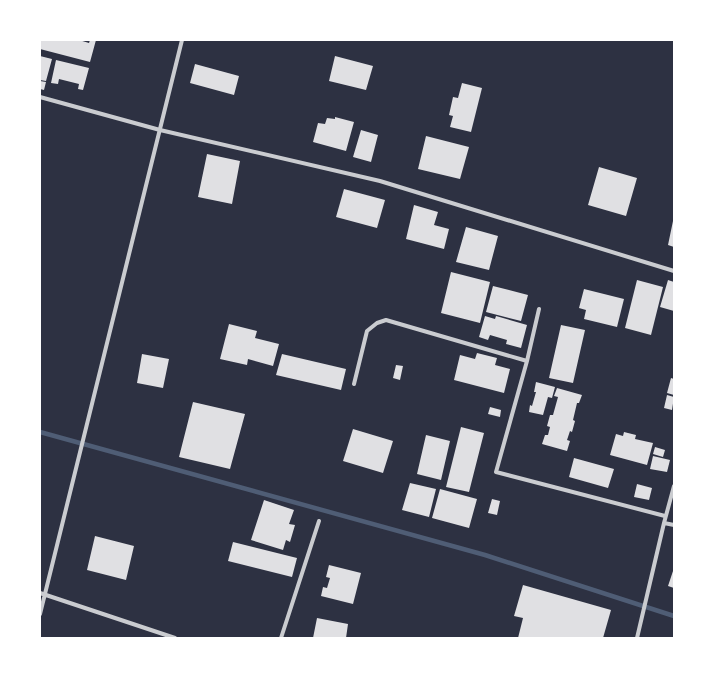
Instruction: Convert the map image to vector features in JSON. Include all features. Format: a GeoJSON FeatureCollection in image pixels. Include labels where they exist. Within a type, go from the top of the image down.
{"type":"FeatureCollection","features":[{"type":"Feature","properties":{"kind":"street"},"geometry":{"type":"LineString","coordinates":[[40,614],[182,40]]}},
{"type":"Feature","properties":{"kind":"street"},"geometry":{"type":"LineString","coordinates":[[40,97],[160,130],[380,181],[674,271]]}},
{"type":"Feature","properties":{"kind":"street"},"geometry":{"type":"LineString","coordinates":[[539,309],[527,361],[496,472],[665,516]]}},
{"type":"Feature","properties":{"kind":"street"},"geometry":{"type":"LineString","coordinates":[[354,384],[367,331],[377,323],[386,320],[527,361]]}},
{"type":"Feature","properties":{"kind":"street"},"geometry":{"type":"LineString","coordinates":[[637,638],[665,516],[674,486]]}},
{"type":"Feature","properties":{"kind":"street"},"geometry":{"type":"LineString","coordinates":[[281,638],[319,521]]}},
{"type":"Feature","properties":{"kind":"street"},"geometry":{"type":"LineString","coordinates":[[664,522],[674,525]]}},
{"type":"Feature","properties":{"kind":"street"},"geometry":{"type":"LineString","coordinates":[[40,593],[176,638]]}},
{"type":"Feature","properties":{"kind":"building"},"geometry":{"type":"Polygon","coordinates":[[[40,40],[79,40],[89,43],[90,40],[96,40],[90,62],[40,49],[40,40]]]}},
{"type":"Feature","properties":{"kind":"building"},"geometry":{"type":"Polygon","coordinates":[[[40,56],[52,59],[46,81],[40,80],[40,56]]]}},
{"type":"Feature","properties":{"kind":"building"},"geometry":{"type":"Polygon","coordinates":[[[335,56],[373,66],[366,90],[329,81],[335,56]]]}},
{"type":"Feature","properties":{"kind":"building"},"geometry":{"type":"Polygon","coordinates":[[[56,60],[89,68],[83,90],[78,89],[79,84],[59,79],[58,84],[51,83],[56,60]]]}},
{"type":"Feature","properties":{"kind":"building"},"geometry":{"type":"Polygon","coordinates":[[[195,64],[239,76],[234,95],[190,83],[195,64]]]}},
{"type":"Feature","properties":{"kind":"building"},"geometry":{"type":"Polygon","coordinates":[[[40,81],[46,82],[44,90],[40,89],[40,81]]]}},
{"type":"Feature","properties":{"kind":"building"},"geometry":{"type":"Polygon","coordinates":[[[462,83],[482,88],[471,132],[450,127],[453,116],[449,115],[453,97],[458,98],[462,83]]]}},
{"type":"Feature","properties":{"kind":"building"},"geometry":{"type":"Polygon","coordinates":[[[335,117],[354,122],[346,151],[313,142],[318,123],[325,124],[327,118],[335,119],[335,117]]]}},
{"type":"Feature","properties":{"kind":"building"},"geometry":{"type":"Polygon","coordinates":[[[361,130],[378,135],[371,162],[353,157],[361,130]]]}},
{"type":"Feature","properties":{"kind":"building"},"geometry":{"type":"Polygon","coordinates":[[[426,136],[469,147],[460,179],[418,169],[426,136]]]}},
{"type":"Feature","properties":{"kind":"building"},"geometry":{"type":"Polygon","coordinates":[[[207,154],[240,161],[232,204],[198,197],[207,154]]]}},
{"type":"Feature","properties":{"kind":"building"},"geometry":{"type":"Polygon","coordinates":[[[599,167],[637,178],[626,216],[588,205],[599,167]]]}},
{"type":"Feature","properties":{"kind":"building"},"geometry":{"type":"Polygon","coordinates":[[[344,189],[385,200],[377,228],[336,217],[344,189]]]}},
{"type":"Feature","properties":{"kind":"building"},"geometry":{"type":"Polygon","coordinates":[[[414,205],[438,212],[434,225],[449,229],[444,249],[406,239],[414,205]]]}},
{"type":"Feature","properties":{"kind":"building"},"geometry":{"type":"Polygon","coordinates":[[[674,221],[674,247],[668,245],[674,221]]]}},
{"type":"Feature","properties":{"kind":"building"},"geometry":{"type":"Polygon","coordinates":[[[466,227],[498,236],[489,270],[456,262],[466,227]]]}},
{"type":"Feature","properties":{"kind":"building"},"geometry":{"type":"Polygon","coordinates":[[[451,272],[490,282],[480,323],[441,313],[451,272]]]}},
{"type":"Feature","properties":{"kind":"building"},"geometry":{"type":"Polygon","coordinates":[[[637,280],[663,287],[651,335],[625,328],[637,280]]]}},
{"type":"Feature","properties":{"kind":"building"},"geometry":{"type":"Polygon","coordinates":[[[668,280],[674,282],[674,311],[660,307],[668,280]]]}},
{"type":"Feature","properties":{"kind":"building"},"geometry":{"type":"Polygon","coordinates":[[[493,286],[528,295],[521,321],[486,312],[493,286]]]}},
{"type":"Feature","properties":{"kind":"building"},"geometry":{"type":"Polygon","coordinates":[[[584,289],[624,299],[617,327],[584,319],[586,310],[579,308],[584,289]]]}},
{"type":"Feature","properties":{"kind":"building"},"geometry":{"type":"Polygon","coordinates":[[[485,316],[495,319],[496,316],[527,325],[521,348],[506,344],[507,340],[490,335],[488,340],[479,337],[485,316]]]}},
{"type":"Feature","properties":{"kind":"building"},"geometry":{"type":"Polygon","coordinates":[[[229,324],[257,331],[255,338],[279,344],[273,366],[248,359],[247,365],[220,359],[229,324]]]}},
{"type":"Feature","properties":{"kind":"building"},"geometry":{"type":"Polygon","coordinates":[[[561,325],[585,330],[573,383],[549,378],[561,325]]]}},
{"type":"Feature","properties":{"kind":"building"},"geometry":{"type":"Polygon","coordinates":[[[477,353],[497,358],[495,365],[510,369],[504,393],[454,380],[460,355],[475,359],[477,353]]]}},
{"type":"Feature","properties":{"kind":"building"},"geometry":{"type":"Polygon","coordinates":[[[142,354],[169,359],[163,388],[137,383],[142,354]]]}},
{"type":"Feature","properties":{"kind":"building"},"geometry":{"type":"Polygon","coordinates":[[[282,354],[346,369],[341,390],[276,375],[282,354]]]}},
{"type":"Feature","properties":{"kind":"building"},"geometry":{"type":"Polygon","coordinates":[[[396,365],[403,366],[400,380],[393,378],[396,365]]]}},
{"type":"Feature","properties":{"kind":"building"},"geometry":{"type":"Polygon","coordinates":[[[671,378],[674,379],[674,395],[667,393],[671,378]]]}},
{"type":"Feature","properties":{"kind":"building"},"geometry":{"type":"Polygon","coordinates":[[[536,382],[555,387],[552,398],[548,397],[543,415],[529,412],[530,405],[532,406],[536,392],[534,392],[536,382]]]}},
{"type":"Feature","properties":{"kind":"building"},"geometry":{"type":"Polygon","coordinates":[[[557,388],[582,395],[579,403],[577,403],[572,432],[570,431],[567,440],[570,441],[567,451],[542,444],[545,435],[548,435],[550,427],[547,426],[550,415],[553,415],[558,397],[554,396],[557,388]]]}},
{"type":"Feature","properties":{"kind":"building"},"geometry":{"type":"Polygon","coordinates":[[[667,395],[674,397],[672,410],[664,408],[667,395]]]}},
{"type":"Feature","properties":{"kind":"building"},"geometry":{"type":"Polygon","coordinates":[[[193,402],[245,414],[230,469],[179,457],[193,402]]]}},
{"type":"Feature","properties":{"kind":"building"},"geometry":{"type":"Polygon","coordinates":[[[490,407],[501,410],[500,417],[488,414],[490,407]]]}},
{"type":"Feature","properties":{"kind":"building"},"geometry":{"type":"Polygon","coordinates":[[[461,427],[484,433],[469,492],[446,487],[461,427]]]}},
{"type":"Feature","properties":{"kind":"building"},"geometry":{"type":"Polygon","coordinates":[[[353,429],[393,441],[383,473],[343,461],[353,429]]]}},
{"type":"Feature","properties":{"kind":"building"},"geometry":{"type":"Polygon","coordinates":[[[624,432],[636,435],[635,439],[653,443],[647,465],[610,455],[616,434],[623,436],[624,432]]]}},
{"type":"Feature","properties":{"kind":"building"},"geometry":{"type":"Polygon","coordinates":[[[426,435],[450,441],[441,480],[417,474],[426,435]]]}},
{"type":"Feature","properties":{"kind":"building"},"geometry":{"type":"Polygon","coordinates":[[[655,447],[665,450],[663,457],[653,454],[655,447]]]}},
{"type":"Feature","properties":{"kind":"building"},"geometry":{"type":"Polygon","coordinates":[[[653,456],[670,460],[667,472],[650,469],[653,456]]]}},
{"type":"Feature","properties":{"kind":"building"},"geometry":{"type":"Polygon","coordinates":[[[574,458],[614,469],[608,488],[569,477],[574,458]]]}},
{"type":"Feature","properties":{"kind":"building"},"geometry":{"type":"Polygon","coordinates":[[[410,483],[436,489],[429,517],[402,510],[410,483]]]}},
{"type":"Feature","properties":{"kind":"building"},"geometry":{"type":"Polygon","coordinates":[[[637,484],[652,488],[649,500],[634,497],[637,484]]]}},
{"type":"Feature","properties":{"kind":"building"},"geometry":{"type":"Polygon","coordinates":[[[440,489],[477,499],[469,528],[432,518],[440,489]]]}},
{"type":"Feature","properties":{"kind":"building"},"geometry":{"type":"Polygon","coordinates":[[[492,499],[500,501],[497,515],[488,513],[492,499]]]}},
{"type":"Feature","properties":{"kind":"building"},"geometry":{"type":"Polygon","coordinates":[[[264,500],[294,510],[289,524],[295,525],[290,542],[286,540],[283,550],[251,540],[264,500]]]}},
{"type":"Feature","properties":{"kind":"building"},"geometry":{"type":"Polygon","coordinates":[[[95,536],[134,546],[126,580],[87,570],[95,536]]]}},
{"type":"Feature","properties":{"kind":"building"},"geometry":{"type":"Polygon","coordinates":[[[233,542],[297,558],[292,577],[228,561],[233,542]]]}},
{"type":"Feature","properties":{"kind":"building"},"geometry":{"type":"Polygon","coordinates":[[[329,565],[361,573],[353,604],[321,596],[323,587],[327,588],[330,578],[326,577],[329,565]]]}},
{"type":"Feature","properties":{"kind":"building"},"geometry":{"type":"Polygon","coordinates":[[[674,568],[674,588],[668,586],[674,568]]]}},
{"type":"Feature","properties":{"kind":"building"},"geometry":{"type":"Polygon","coordinates":[[[523,585],[611,610],[603,638],[518,638],[523,618],[514,616],[523,585]]]}},
{"type":"Feature","properties":{"kind":"building"},"geometry":{"type":"Polygon","coordinates":[[[317,618],[348,624],[346,638],[313,638],[317,618]]]}},
{"type":"Feature","properties":{"kind":"waterway"},"geometry":{"type":"LineString","coordinates":[[40,432],[485,555],[674,616]]}}]}
